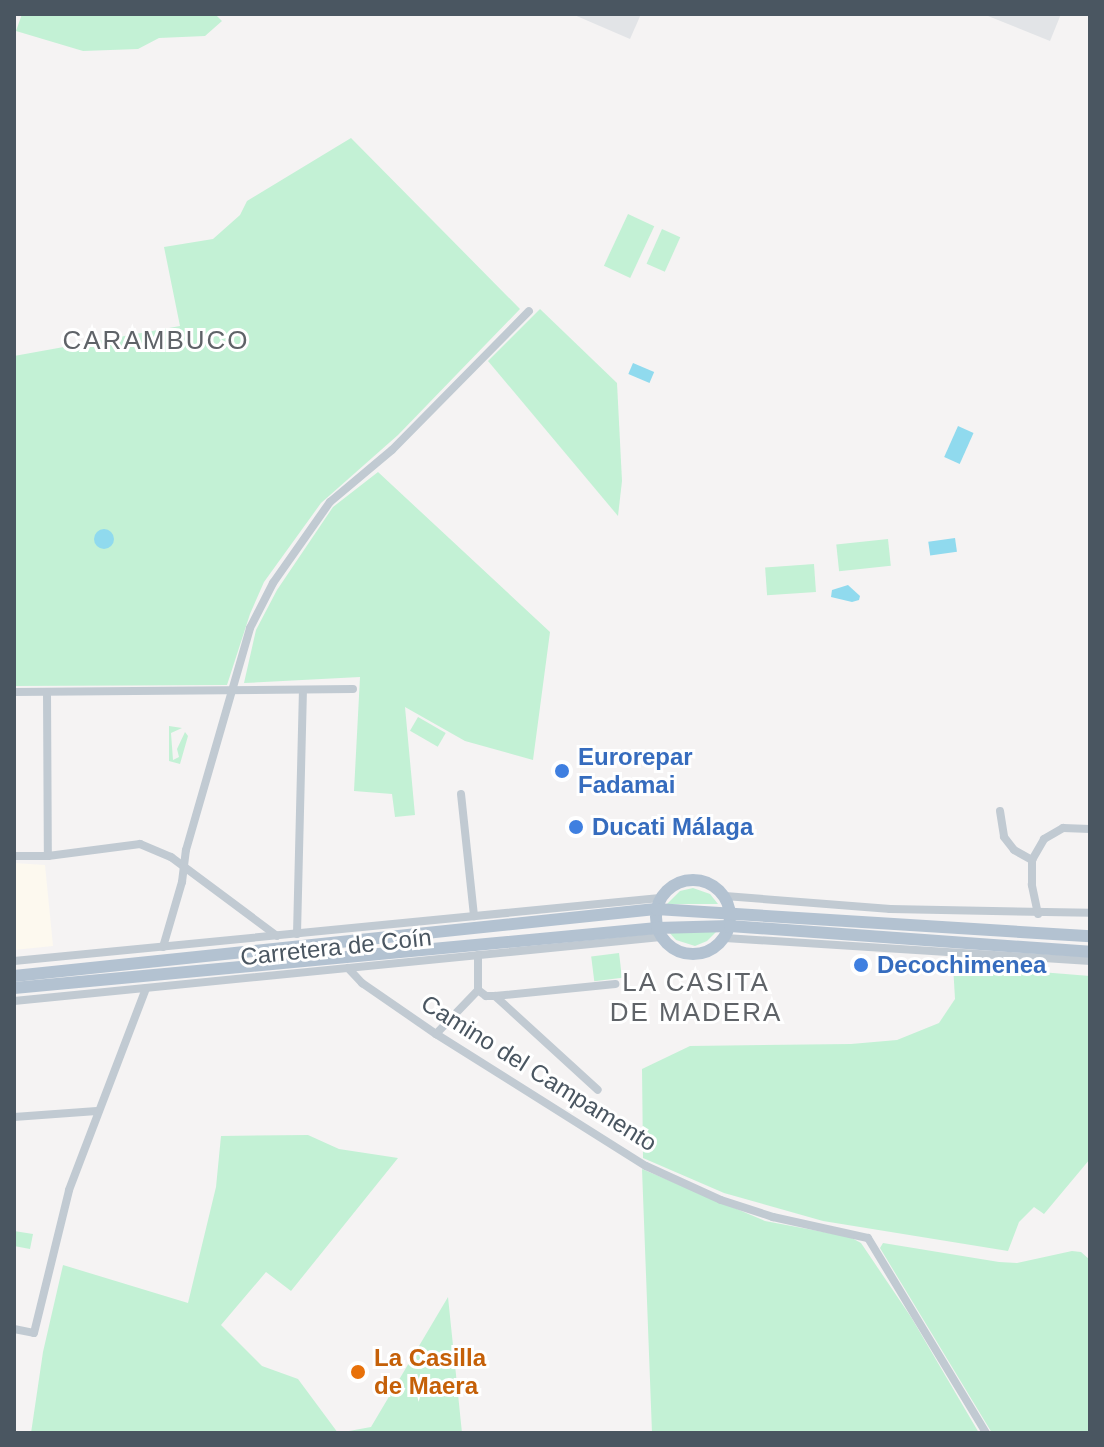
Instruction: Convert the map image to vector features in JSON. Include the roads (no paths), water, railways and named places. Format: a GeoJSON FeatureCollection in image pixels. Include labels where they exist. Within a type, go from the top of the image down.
{"type":"FeatureCollection","features":[{"type":"Feature","properties":{"kind":"main road"},"geometry":{"type":"LineString","coordinates":[[688,879],[715,886],[725,896],[731,912],[727,932],[716,947],[693,955],[681,953],[659,933],[658,904],[675,884],[688,879]]}},
{"type":"Feature","properties":{"kind":"main road"},"geometry":{"type":"LineString","coordinates":[[658,904],[731,912],[1090,936]]}},
{"type":"Feature","properties":{"kind":"main road","name":"Carretera de Coín"},"geometry":{"type":"LineString","coordinates":[[14,976],[658,904]]}},
{"type":"Feature","properties":{"kind":"main road"},"geometry":{"type":"LineString","coordinates":[[14,988],[659,933],[727,932],[1090,952]]}},
{"type":"Feature","properties":{"kind":"street"},"geometry":{"type":"LineString","coordinates":[[163,947],[186,850],[250,628],[273,583],[330,502],[392,450],[529,311]]}},
{"type":"Feature","properties":{"kind":"street"},"geometry":{"type":"LineString","coordinates":[[14,692],[353,689]]}},
{"type":"Feature","properties":{"kind":"street"},"geometry":{"type":"LineString","coordinates":[[297,934],[303,690]]}},
{"type":"Feature","properties":{"kind":"street"},"geometry":{"type":"LineString","coordinates":[[47,692],[48,856]]}},
{"type":"Feature","properties":{"kind":"street"},"geometry":{"type":"LineString","coordinates":[[461,794],[474,916]]}},
{"type":"Feature","properties":{"kind":"street"},"geometry":{"type":"LineString","coordinates":[[1000,811],[1004,837],[1014,850],[1032,860]]}},
{"type":"Feature","properties":{"kind":"street"},"geometry":{"type":"LineString","coordinates":[[1038,914],[1032,885],[1032,860],[1044,839],[1063,828],[1090,829]]}},
{"type":"Feature","properties":{"kind":"street"},"geometry":{"type":"LineString","coordinates":[[14,856],[48,856],[140,844],[161,851],[277,936]]}},
{"type":"Feature","properties":{"kind":"street"},"geometry":{"type":"LineString","coordinates":[[725,896],[890,909],[1090,913]]}},
{"type":"Feature","properties":{"kind":"street","name":"Carretera de Coín"},"geometry":{"type":"LineString","coordinates":[[14,961],[474,916],[658,904]]}},
{"type":"Feature","properties":{"kind":"street"},"geometry":{"type":"LineString","coordinates":[[727,932],[1090,961]]}},
{"type":"Feature","properties":{"kind":"street","name":"Carretera de Coín"},"geometry":{"type":"LineString","coordinates":[[14,1001],[478,955],[659,933]]}},
{"type":"Feature","properties":{"kind":"street"},"geometry":{"type":"LineString","coordinates":[[436,1034],[478,990],[478,955]]}},
{"type":"Feature","properties":{"kind":"street","name":"Camino del Campamento"},"geometry":{"type":"LineString","coordinates":[[348,968],[362,983],[436,1034],[646,1166],[721,1200],[868,1238],[986,1433]]}},
{"type":"Feature","properties":{"kind":"street"},"geometry":{"type":"LineString","coordinates":[[478,990],[486,996],[495,996],[615,984]]}},
{"type":"Feature","properties":{"kind":"street"},"geometry":{"type":"LineString","coordinates":[[14,1329],[34,1333],[69,1190],[146,988]]}},
{"type":"Feature","properties":{"kind":"street"},"geometry":{"type":"LineString","coordinates":[[495,996],[598,1090]]}},
{"type":"Feature","properties":{"kind":"street"},"geometry":{"type":"LineString","coordinates":[[14,1117],[97,1111]]}},
{"type":"Feature","properties":{"kind":"water"},"geometry":{"type":"Polygon","coordinates":[[[633,363],[654,372],[649,383],[628,374],[633,363]]]}},
{"type":"Feature","properties":{"kind":"water"},"geometry":{"type":"Polygon","coordinates":[[[958,426],[974,433],[960,464],[944,457],[958,426]]]}},
{"type":"Feature","properties":{"kind":"water"},"geometry":{"type":"Polygon","coordinates":[[[104,529],[111,532],[114,539],[111,546],[104,549],[97,546],[94,539],[97,532],[104,529]]]}},
{"type":"Feature","properties":{"kind":"water"},"geometry":{"type":"Polygon","coordinates":[[[955,538],[957,552],[930,556],[928,542],[955,538]]]}},
{"type":"Feature","properties":{"kind":"water"},"geometry":{"type":"Polygon","coordinates":[[[848,585],[860,596],[859,600],[852,602],[831,597],[832,590],[848,585]]]}},
{"type":"Feature","properties":{"kind":"place","name":"Eurorepar Fadamai"},"geometry":{"type":"Point","coordinates":[562,771]}},
{"type":"Feature","properties":{"kind":"place","name":"Ducati Málaga"},"geometry":{"type":"Point","coordinates":[576,827]}},
{"type":"Feature","properties":{"kind":"place","name":"Decochimenea"},"geometry":{"type":"Point","coordinates":[861,965]}},
{"type":"Feature","properties":{"kind":"place","name":"La Casilla de Maera"},"geometry":{"type":"Point","coordinates":[358,1372]}},
{"type":"Feature","properties":{"kind":"district","name":"CARAMBUCO"},"geometry":{"type":"Point","coordinates":[156,341]}},
{"type":"Feature","properties":{"kind":"district","name":"LA CASITA DE MADERA"},"geometry":{"type":"Point","coordinates":[696,998]}}]}
